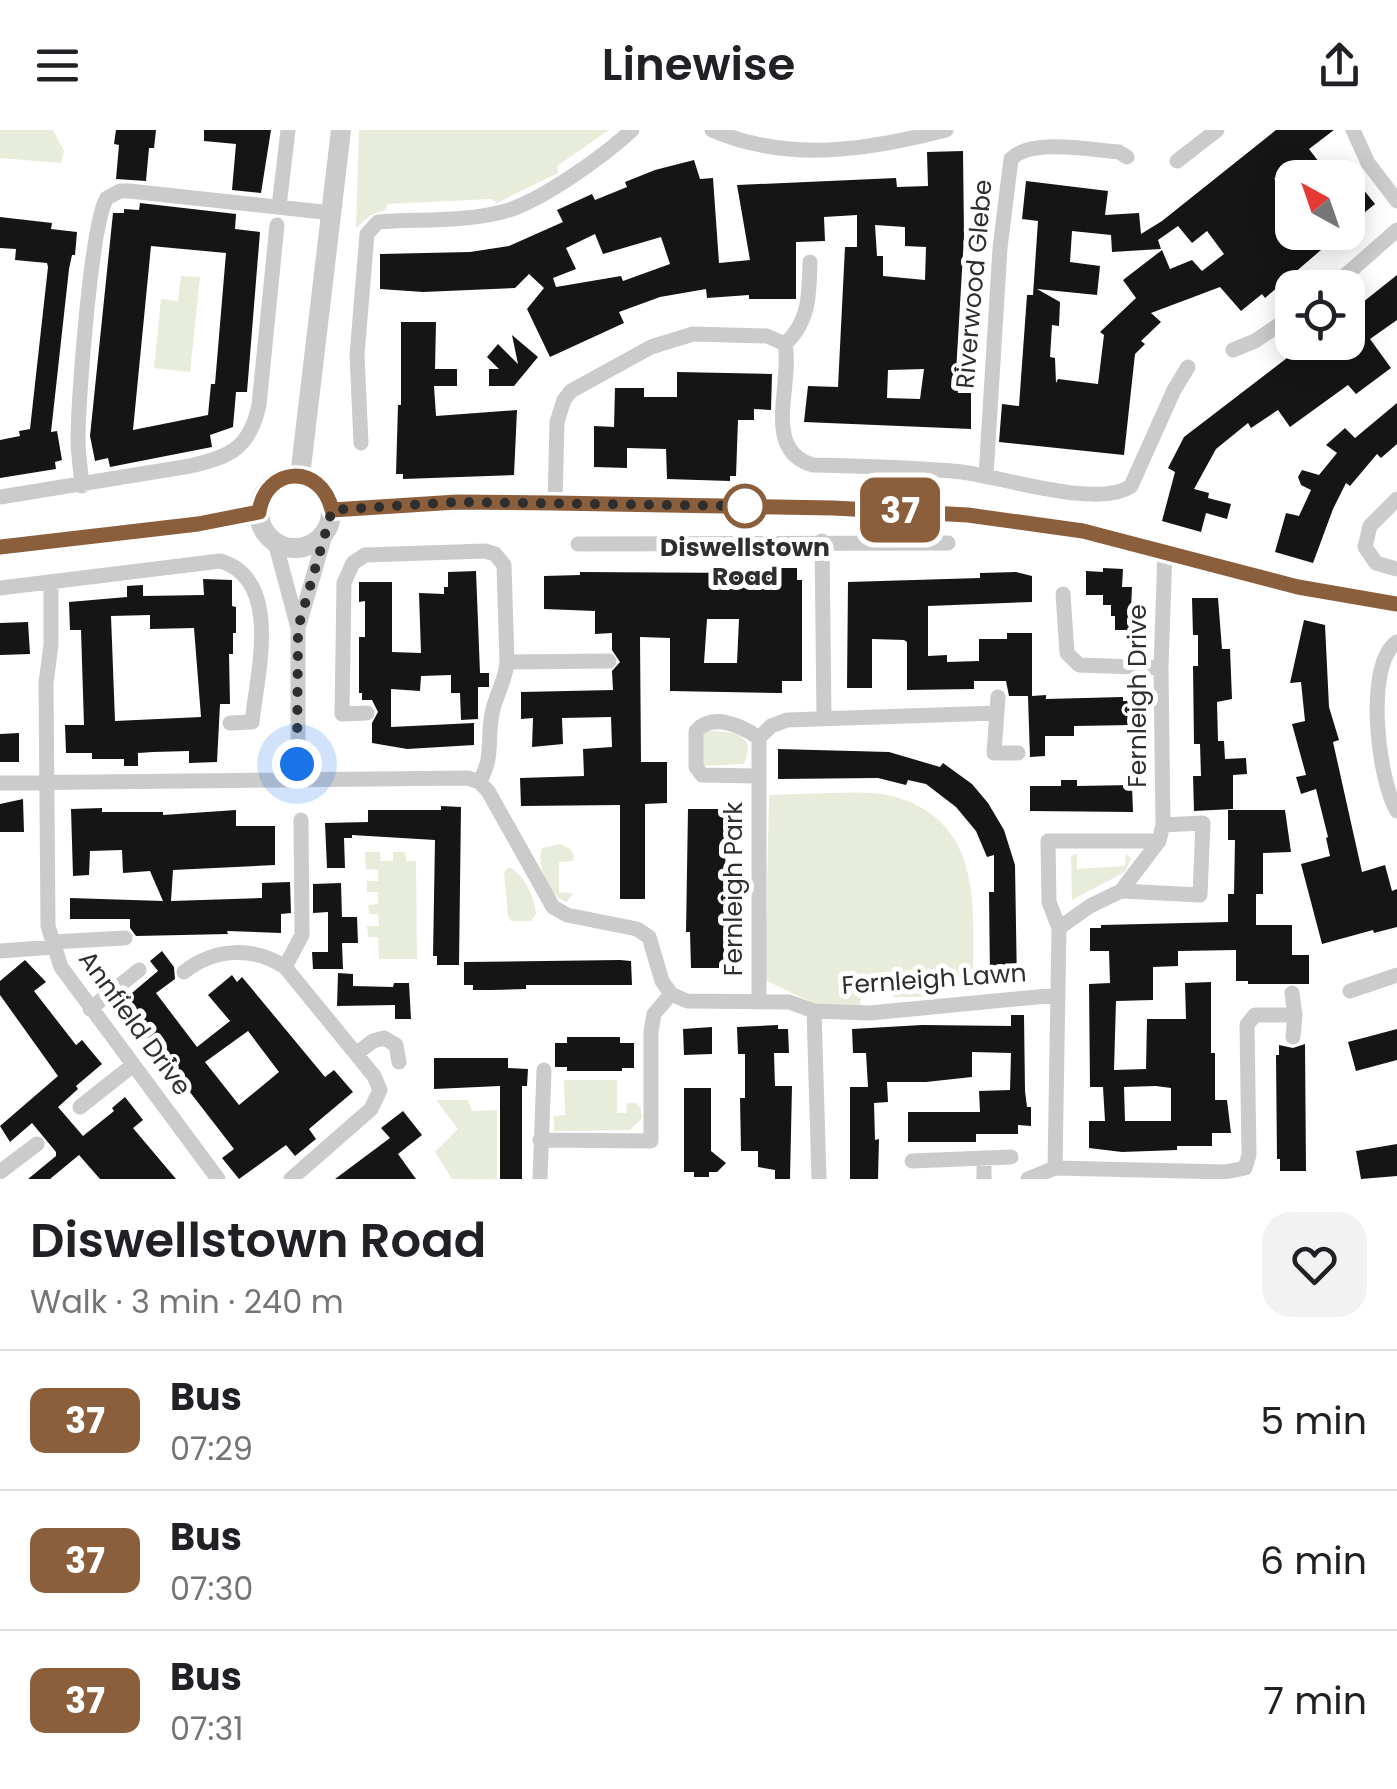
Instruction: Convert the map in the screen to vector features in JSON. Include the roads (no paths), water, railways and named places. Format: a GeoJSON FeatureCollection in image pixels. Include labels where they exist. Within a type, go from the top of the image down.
{"type":"FeatureCollection","features":[{"type":"Feature","properties":{"kind":"street"},"geometry":{"type":"LineString","coordinates":[[280,207],[288,130]]}},
{"type":"Feature","properties":{"kind":"street"},"geometry":{"type":"LineString","coordinates":[[300,476],[341,130]]}},
{"type":"Feature","properties":{"kind":"street"},"geometry":{"type":"LineString","coordinates":[[361,443],[357,355],[367,234],[378,222],[504,212],[540,195],[611,150],[632,130]]}},
{"type":"Feature","properties":{"kind":"street"},"geometry":{"type":"LineString","coordinates":[[712,130],[774,148],[804,151],[855,150],[946,130]]}},
{"type":"Feature","properties":{"kind":"street"},"geometry":{"type":"LineString","coordinates":[[1177,161],[1217,130]]}},
{"type":"Feature","properties":{"kind":"street"},"geometry":{"type":"LineString","coordinates":[[1353,130],[1368,163],[1397,201]]}},
{"type":"Feature","properties":{"kind":"street","name":"Riverwood Glebe"},"geometry":{"type":"LineString","coordinates":[[986,476],[1000,254],[1011,159],[1022,150],[1042,147],[1119,152],[1127,157]]}},
{"type":"Feature","properties":{"kind":"street"},"geometry":{"type":"LineString","coordinates":[[82,486],[79,421],[102,204],[120,191],[332,213]]}},
{"type":"Feature","properties":{"kind":"street"},"geometry":{"type":"LineString","coordinates":[[0,497],[82,486],[230,455],[245,439],[259,405],[277,226]]}},
{"type":"Feature","properties":{"kind":"street"},"geometry":{"type":"LineString","coordinates":[[1352,270],[1397,230]]}},
{"type":"Feature","properties":{"kind":"street"},"geometry":{"type":"LineString","coordinates":[[786,344],[806,314],[810,262]]}},
{"type":"Feature","properties":{"kind":"street"},"geometry":{"type":"LineString","coordinates":[[1232,350],[1275,327]]}},
{"type":"Feature","properties":{"kind":"street"},"geometry":{"type":"LineString","coordinates":[[554,503],[557,422],[571,391],[651,347],[693,334],[767,336],[786,344]]}},
{"type":"Feature","properties":{"kind":"street"},"geometry":{"type":"LineString","coordinates":[[786,344],[784,441],[799,461],[986,476],[1092,494],[1124,490],[1135,479],[1188,367]]}},
{"type":"Feature","properties":{"kind":"street"},"geometry":{"type":"LineString","coordinates":[[298,628],[332,510],[322,487],[300,476],[276,481],[261,500],[259,512],[261,524],[275,542],[298,628],[298,778]]}},
{"type":"Feature","properties":{"kind":"street"},"geometry":{"type":"LineString","coordinates":[[1397,499],[1370,526],[1366,547],[1376,563],[1397,570]]}},
{"type":"Feature","properties":{"kind":"street"},"geometry":{"type":"LineString","coordinates":[[332,510],[457,502],[766,506],[950,514],[1028,521],[1165,550],[1298,587],[1397,604]]}},
{"type":"Feature","properties":{"kind":"street"},"geometry":{"type":"LineString","coordinates":[[0,547],[198,524],[259,512]]}},
{"type":"Feature","properties":{"kind":"street"},"geometry":{"type":"LineString","coordinates":[[275,542],[296,548],[318,540],[326,532]]}},
{"type":"Feature","properties":{"kind":"street"},"geometry":{"type":"LineString","coordinates":[[822,541],[824,718]]}},
{"type":"Feature","properties":{"kind":"street"},"geometry":{"type":"LineString","coordinates":[[578,544],[948,543]]}},
{"type":"Feature","properties":{"kind":"street","name":"Fernleigh Drive"},"geometry":{"type":"LineString","coordinates":[[1161,833],[1165,550]]}},
{"type":"Feature","properties":{"kind":"street"},"geometry":{"type":"LineString","coordinates":[[367,714],[342,714],[344,583],[353,563],[365,556],[485,551],[501,558],[506,675],[493,708],[491,756],[479,782]]}},
{"type":"Feature","properties":{"kind":"street"},"geometry":{"type":"LineString","coordinates":[[0,588],[220,561],[240,570],[252,585],[262,623],[252,722],[230,723]]}},
{"type":"Feature","properties":{"kind":"street","name":"Annfield Drive"},"geometry":{"type":"LineString","coordinates":[[50,582],[46,887],[53,944],[62,967],[90,1008],[218,1179]]}},
{"type":"Feature","properties":{"kind":"street"},"geometry":{"type":"LineString","coordinates":[[1063,594],[1070,660],[1079,665],[1161,668]]}},
{"type":"Feature","properties":{"kind":"street"},"geometry":{"type":"LineString","coordinates":[[1397,642],[1387,650],[1382,663],[1378,698],[1380,764],[1397,811]]}},
{"type":"Feature","properties":{"kind":"street"},"geometry":{"type":"LineString","coordinates":[[507,662],[608,661]]}},
{"type":"Feature","properties":{"kind":"street"},"geometry":{"type":"LineString","coordinates":[[759,738],[779,722],[998,705],[994,753],[1018,753]]}},
{"type":"Feature","properties":{"kind":"street","name":"Fernleigh Park"},"geometry":{"type":"LineString","coordinates":[[758,776],[702,775],[696,767],[696,731],[705,723],[734,723],[759,738],[759,1002]]}},
{"type":"Feature","properties":{"kind":"street"},"geometry":{"type":"LineString","coordinates":[[0,783],[298,778],[468,778],[479,782],[548,901],[567,915],[637,929],[649,937],[662,981],[670,994],[687,1002],[789,1002],[814,1011],[820,1179]]}},
{"type":"Feature","properties":{"kind":"street"},"geometry":{"type":"LineString","coordinates":[[285,967],[302,935],[301,820]]}},
{"type":"Feature","properties":{"kind":"street"},"geometry":{"type":"LineString","coordinates":[[1050,1173],[1059,928],[1049,902],[1048,842],[1161,833],[1203,823],[1200,895],[1122,891],[1090,906],[1059,928]]}},
{"type":"Feature","properties":{"kind":"street"},"geometry":{"type":"LineString","coordinates":[[1122,891],[1161,833]]}},
{"type":"Feature","properties":{"kind":"street"},"geometry":{"type":"LineString","coordinates":[[0,951],[125,938]]}},
{"type":"Feature","properties":{"kind":"street"},"geometry":{"type":"LineString","coordinates":[[184,972],[210,954],[257,952],[285,967],[374,1076],[380,1090],[372,1109],[313,1173],[291,1179]]}},
{"type":"Feature","properties":{"kind":"street"},"geometry":{"type":"LineString","coordinates":[[90,1008],[139,970]]}},
{"type":"Feature","properties":{"kind":"street"},"geometry":{"type":"LineString","coordinates":[[1350,991],[1397,975]]}},
{"type":"Feature","properties":{"kind":"street"},"geometry":{"type":"LineString","coordinates":[[1292,993],[1296,1015],[1292,1037]]}},
{"type":"Feature","properties":{"kind":"street"},"geometry":{"type":"LineString","coordinates":[[540,1140],[650,1141],[651,1032],[654,1014],[670,994]]}},
{"type":"Feature","properties":{"kind":"street","name":"Fernleigh Lawn"},"geometry":{"type":"LineString","coordinates":[[814,1011],[870,1013],[1058,995]]}},
{"type":"Feature","properties":{"kind":"street"},"geometry":{"type":"LineString","coordinates":[[1028,1179],[1050,1173],[1224,1175],[1240,1171],[1248,1162],[1247,1024],[1255,1014],[1296,1015]]}},
{"type":"Feature","properties":{"kind":"street"},"geometry":{"type":"LineString","coordinates":[[356,1054],[384,1038],[396,1045],[398,1062]]}},
{"type":"Feature","properties":{"kind":"street"},"geometry":{"type":"LineString","coordinates":[[80,1107],[133,1065]]}},
{"type":"Feature","properties":{"kind":"street"},"geometry":{"type":"LineString","coordinates":[[540,1179],[544,1070]]}},
{"type":"Feature","properties":{"kind":"street"},"geometry":{"type":"LineString","coordinates":[[0,1172],[37,1144]]}},
{"type":"Feature","properties":{"kind":"street"},"geometry":{"type":"LineString","coordinates":[[912,1160],[1011,1157]]}},
{"type":"Feature","properties":{"kind":"street"},"geometry":{"type":"LineString","coordinates":[[984,1158],[984,1179]]}},
{"type":"Feature","properties":{"kind":"place","name":"Diswellstown Road"},"geometry":{"type":"Point","coordinates":[745,506]}}]}
